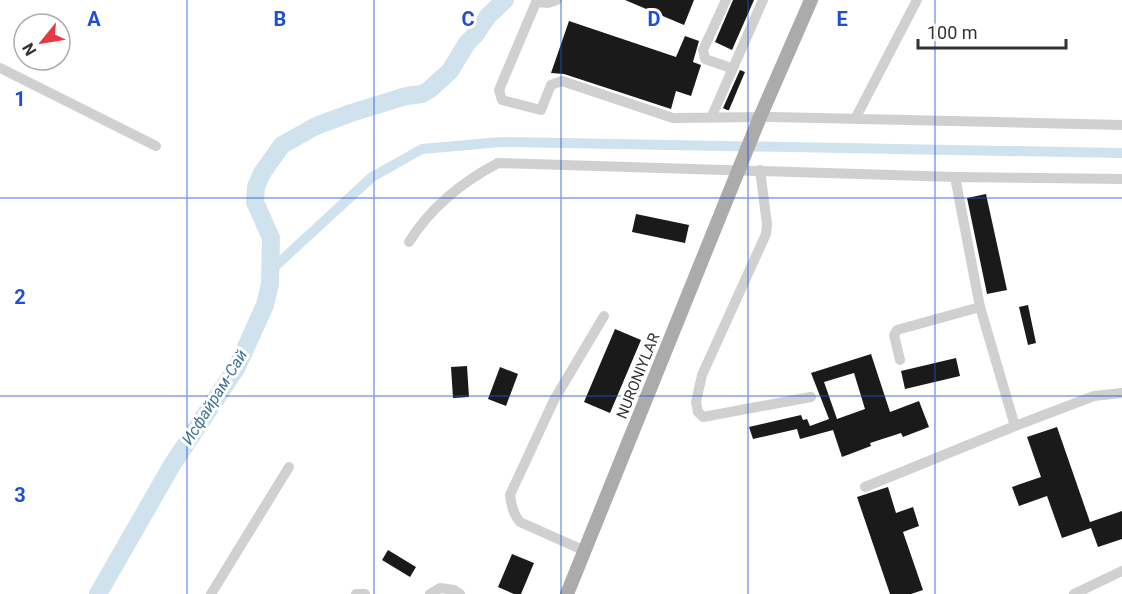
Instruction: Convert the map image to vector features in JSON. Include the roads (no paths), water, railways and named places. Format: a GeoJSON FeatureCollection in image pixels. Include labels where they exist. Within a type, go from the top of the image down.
{"type":"FeatureCollection","features":[{"type":"Feature","properties":{"kind":"main road","name":"NURONIYLAR"},"geometry":{"type":"LineString","coordinates":[[567,594],[760,117],[811,0]]}},
{"type":"Feature","properties":{"kind":"street"},"geometry":{"type":"LineString","coordinates":[[557,0],[548,3],[536,1],[499,90],[502,100],[541,110],[551,85],[562,81],[673,118],[760,117],[1122,125]]}},
{"type":"Feature","properties":{"kind":"street"},"geometry":{"type":"LineString","coordinates":[[726,0],[704,50],[705,59],[731,68]]}},
{"type":"Feature","properties":{"kind":"street"},"geometry":{"type":"LineString","coordinates":[[711,118],[731,68],[763,0]]}},
{"type":"Feature","properties":{"kind":"street"},"geometry":{"type":"LineString","coordinates":[[855,119],[917,0]]}},
{"type":"Feature","properties":{"kind":"street"},"geometry":{"type":"LineString","coordinates":[[0,68],[156,146]]}},
{"type":"Feature","properties":{"kind":"street"},"geometry":{"type":"LineString","coordinates":[[409,242],[421,223],[460,185],[498,163],[1122,180]]}},
{"type":"Feature","properties":{"kind":"street"},"geometry":{"type":"LineString","coordinates":[[760,170],[767,224],[766,234],[702,375],[696,402],[698,412],[703,417],[811,397]]}},
{"type":"Feature","properties":{"kind":"street"},"geometry":{"type":"LineString","coordinates":[[955,177],[980,307],[1015,426]]}},
{"type":"Feature","properties":{"kind":"street"},"geometry":{"type":"LineString","coordinates":[[900,360],[894,335],[897,330],[980,307]]}},
{"type":"Feature","properties":{"kind":"street"},"geometry":{"type":"LineString","coordinates":[[585,551],[520,522],[515,517],[510,495],[554,400],[604,316]]}},
{"type":"Feature","properties":{"kind":"street"},"geometry":{"type":"LineString","coordinates":[[865,487],[1094,396],[1122,393]]}},
{"type":"Feature","properties":{"kind":"street"},"geometry":{"type":"LineString","coordinates":[[211,594],[290,467]]}},
{"type":"Feature","properties":{"kind":"street"},"geometry":{"type":"LineString","coordinates":[[1074,594],[1122,571]]}},
{"type":"Feature","properties":{"kind":"street"},"geometry":{"type":"LineString","coordinates":[[430,594],[440,588],[454,590],[460,594]]}},
{"type":"Feature","properties":{"kind":"street"},"geometry":{"type":"LineString","coordinates":[[356,594],[365,594]]}},
{"type":"Feature","properties":{"kind":"waterway","name":"Исфайрам-Сай"},"geometry":{"type":"LineString","coordinates":[[98,594],[172,465],[237,367],[265,305],[270,284],[271,238],[255,202],[256,187],[262,173],[282,145],[316,126],[429,90],[450,71],[467,43],[488,16],[505,0]]}},
{"type":"Feature","properties":{"kind":"waterway"},"geometry":{"type":"LineString","coordinates":[[270,271],[372,177],[422,149],[501,142],[1122,153]]}}]}
